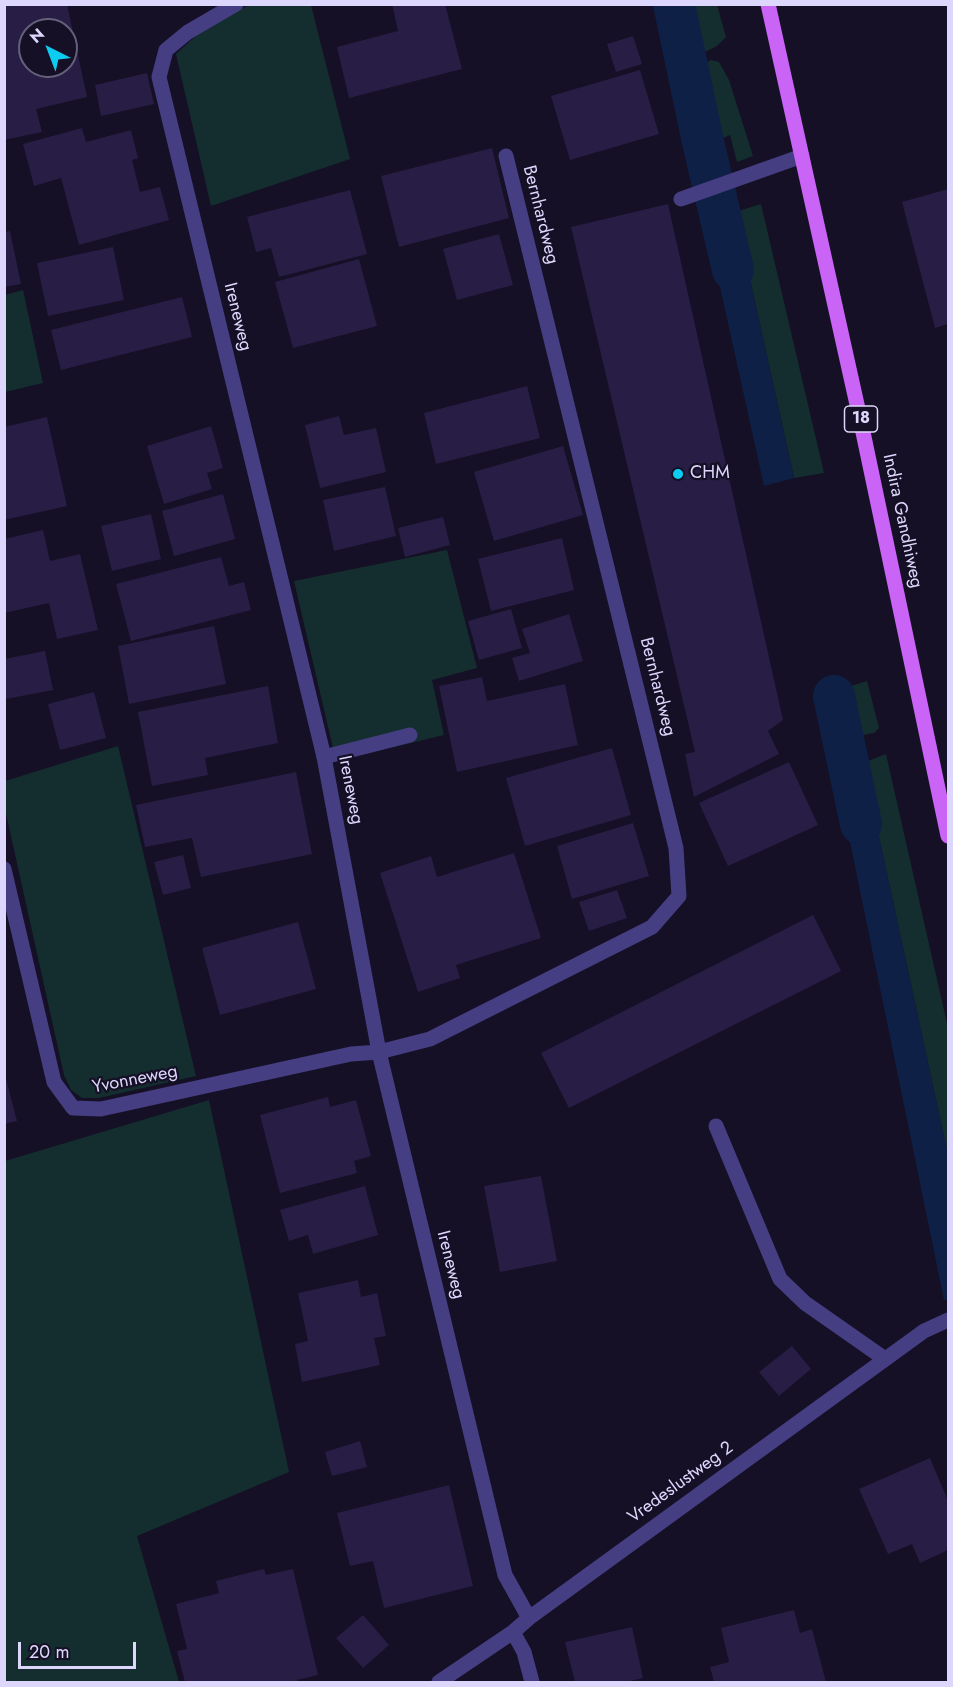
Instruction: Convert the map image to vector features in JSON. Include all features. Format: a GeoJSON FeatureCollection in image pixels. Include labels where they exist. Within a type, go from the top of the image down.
{"type":"FeatureCollection","features":[{"type":"Feature","properties":{"kind":"main road","name":"Indira Gandhiweg"},"geometry":{"type":"LineString","coordinates":[[768,4],[860,418],[948,836]]}},
{"type":"Feature","properties":{"kind":"street","name":"Ireneweg"},"geometry":{"type":"LineString","coordinates":[[236,4],[188,32],[166,50],[159,77],[324,757],[379,1052],[505,1575],[529,1618]]}},
{"type":"Feature","properties":{"kind":"street","name":"Bernhardweg"},"geometry":{"type":"LineString","coordinates":[[379,1052],[430,1039],[652,927],[679,896],[676,848],[506,156]]}},
{"type":"Feature","properties":{"kind":"street"},"geometry":{"type":"LineString","coordinates":[[681,199],[802,156]]}},
{"type":"Feature","properties":{"kind":"street"},"geometry":{"type":"LineString","coordinates":[[324,757],[410,735]]}},
{"type":"Feature","properties":{"kind":"street","name":"Yvonneweg"},"geometry":{"type":"LineString","coordinates":[[4,869],[54,1082],[72,1108],[101,1109],[351,1054],[379,1052]]}},
{"type":"Feature","properties":{"kind":"street"},"geometry":{"type":"LineString","coordinates":[[716,1126],[780,1279],[805,1303],[885,1359]]}},
{"type":"Feature","properties":{"kind":"street","name":"Vredeslustweg 2"},"geometry":{"type":"LineString","coordinates":[[439,1683],[513,1632],[529,1618],[924,1331],[948,1320]]}},
{"type":"Feature","properties":{"kind":"street"},"geometry":{"type":"LineString","coordinates":[[513,1632],[524,1652],[532,1683]]}},
{"type":"Feature","properties":{"kind":"green space"},"geometry":{"type":"Polygon","coordinates":[[[249,5],[311,5],[350,159],[211,206],[176,54],[208,25],[249,5]]]}},
{"type":"Feature","properties":{"kind":"green space"},"geometry":{"type":"Polygon","coordinates":[[[689,5],[717,5],[726,37],[717,46],[701,54],[689,5]]]}},
{"type":"Feature","properties":{"kind":"green space"},"geometry":{"type":"Polygon","coordinates":[[[711,60],[719,62],[729,80],[753,156],[737,162],[730,135],[721,139],[702,65],[711,60]]]}},
{"type":"Feature","properties":{"kind":"green space"},"geometry":{"type":"Polygon","coordinates":[[[761,204],[824,473],[794,478],[735,212],[761,204]]]}},
{"type":"Feature","properties":{"kind":"green space"},"geometry":{"type":"Polygon","coordinates":[[[23,290],[43,383],[5,392],[5,295],[23,290]]]}},
{"type":"Feature","properties":{"kind":"green space"},"geometry":{"type":"Polygon","coordinates":[[[447,550],[477,668],[432,680],[444,735],[336,761],[294,581],[447,550]]]}},
{"type":"Feature","properties":{"kind":"green space"},"geometry":{"type":"Polygon","coordinates":[[[867,681],[879,728],[874,733],[858,736],[845,688],[867,681]]]}},
{"type":"Feature","properties":{"kind":"green space"},"geometry":{"type":"Polygon","coordinates":[[[118,746],[196,1076],[99,1098],[82,1098],[71,1090],[64,1075],[5,809],[5,781],[118,746]]]}},
{"type":"Feature","properties":{"kind":"green space"},"geometry":{"type":"Polygon","coordinates":[[[886,754],[948,1028],[948,1155],[863,763],[886,754]]]}},
{"type":"Feature","properties":{"kind":"green space"},"geometry":{"type":"Polygon","coordinates":[[[209,1100],[289,1472],[137,1536],[179,1682],[5,1682],[5,1161],[209,1100]]]}},
{"type":"Feature","properties":{"kind":"water"},"geometry":{"type":"Polygon","coordinates":[[[658,5],[689,5],[701,54],[675,62],[658,5]]]}},
{"type":"Feature","properties":{"kind":"water"},"geometry":{"type":"Polygon","coordinates":[[[702,65],[721,139],[693,149],[677,75],[702,65]]]}},
{"type":"Feature","properties":{"kind":"water"},"geometry":{"type":"Polygon","coordinates":[[[735,212],[794,478],[764,486],[705,219],[735,212]]]}},
{"type":"Feature","properties":{"kind":"water"},"geometry":{"type":"Polygon","coordinates":[[[845,688],[858,736],[828,745],[815,698],[845,688]]]}},
{"type":"Feature","properties":{"kind":"water"},"geometry":{"type":"Polygon","coordinates":[[[863,763],[948,1155],[948,1299],[944,1300],[849,837],[840,771],[863,763]]]}},
{"type":"Feature","properties":{"kind":"building"},"geometry":{"type":"Polygon","coordinates":[[[4,4],[67,4],[70,18],[18,18],[18,78],[78,78],[78,55],[87,97],[36,109],[42,132],[4,140],[4,4]]]}},
{"type":"Feature","properties":{"kind":"building"},"geometry":{"type":"Polygon","coordinates":[[[392,4],[445,4],[462,69],[349,98],[337,47],[398,31],[392,4]]]}},
{"type":"Feature","properties":{"kind":"building"},"geometry":{"type":"Polygon","coordinates":[[[633,36],[642,64],[616,72],[607,44],[633,36]]]}},
{"type":"Feature","properties":{"kind":"building"},"geometry":{"type":"Polygon","coordinates":[[[640,70],[659,134],[570,160],[551,96],[640,70]]]}},
{"type":"Feature","properties":{"kind":"building"},"geometry":{"type":"Polygon","coordinates":[[[147,73],[154,104],[101,116],[95,85],[147,73]]]}},
{"type":"Feature","properties":{"kind":"building"},"geometry":{"type":"Polygon","coordinates":[[[82,128],[86,142],[131,130],[138,158],[132,160],[140,192],[160,187],[169,220],[79,245],[61,178],[34,186],[23,144],[82,128]]]}},
{"type":"Feature","properties":{"kind":"building"},"geometry":{"type":"Polygon","coordinates":[[[492,148],[509,218],[399,247],[381,176],[492,148]]]}},
{"type":"Feature","properties":{"kind":"building"},"geometry":{"type":"Polygon","coordinates":[[[948,189],[948,324],[935,328],[902,202],[948,189]]]}},
{"type":"Feature","properties":{"kind":"building"},"geometry":{"type":"Polygon","coordinates":[[[350,190],[367,254],[279,277],[271,248],[256,252],[247,217],[350,190]]]}},
{"type":"Feature","properties":{"kind":"building","name":"CHM"},"geometry":{"type":"Polygon","coordinates":[[[668,204],[783,720],[768,731],[779,754],[694,797],[685,754],[695,752],[571,227],[668,204]]]}},
{"type":"Feature","properties":{"kind":"building"},"geometry":{"type":"Polygon","coordinates":[[[10,231],[21,284],[4,287],[4,232],[10,231]]]}},
{"type":"Feature","properties":{"kind":"building"},"geometry":{"type":"Polygon","coordinates":[[[499,234],[513,285],[457,300],[443,249],[499,234]]]}},
{"type":"Feature","properties":{"kind":"building"},"geometry":{"type":"Polygon","coordinates":[[[113,247],[124,300],[48,316],[37,263],[113,247]]]}},
{"type":"Feature","properties":{"kind":"building"},"geometry":{"type":"Polygon","coordinates":[[[359,259],[377,326],[293,348],[275,282],[359,259]]]}},
{"type":"Feature","properties":{"kind":"building"},"geometry":{"type":"Polygon","coordinates":[[[182,297],[192,337],[61,370],[51,330],[182,297]]]}},
{"type":"Feature","properties":{"kind":"building"},"geometry":{"type":"Polygon","coordinates":[[[527,386],[540,438],[436,464],[424,413],[527,386]]]}},
{"type":"Feature","properties":{"kind":"building"},"geometry":{"type":"Polygon","coordinates":[[[339,416],[344,435],[376,428],[386,472],[320,488],[305,425],[339,416]]]}},
{"type":"Feature","properties":{"kind":"building"},"geometry":{"type":"Polygon","coordinates":[[[47,417],[67,506],[4,520],[4,427],[47,417]]]}},
{"type":"Feature","properties":{"kind":"building"},"geometry":{"type":"Polygon","coordinates":[[[211,426],[223,468],[207,473],[212,489],[164,504],[147,446],[211,426]]]}},
{"type":"Feature","properties":{"kind":"building"},"geometry":{"type":"Polygon","coordinates":[[[563,446],[583,515],[494,541],[474,472],[563,446]]]}},
{"type":"Feature","properties":{"kind":"building"},"geometry":{"type":"Polygon","coordinates":[[[385,487],[396,536],[334,551],[323,500],[385,487]]]}},
{"type":"Feature","properties":{"kind":"building"},"geometry":{"type":"Polygon","coordinates":[[[223,494],[235,539],[174,556],[162,511],[223,494]]]}},
{"type":"Feature","properties":{"kind":"building"},"geometry":{"type":"Polygon","coordinates":[[[151,514],[161,559],[112,571],[101,526],[151,514]]]}},
{"type":"Feature","properties":{"kind":"building"},"geometry":{"type":"Polygon","coordinates":[[[443,517],[450,545],[405,557],[398,528],[443,517]]]}},
{"type":"Feature","properties":{"kind":"building"},"geometry":{"type":"Polygon","coordinates":[[[43,530],[50,561],[80,554],[98,630],[57,639],[49,603],[4,613],[4,539],[43,530]]]}},
{"type":"Feature","properties":{"kind":"building"},"geometry":{"type":"Polygon","coordinates":[[[562,538],[574,590],[491,611],[478,559],[562,538]]]}},
{"type":"Feature","properties":{"kind":"building"},"geometry":{"type":"Polygon","coordinates":[[[221,557],[229,586],[244,582],[251,610],[131,641],[116,584],[221,557]]]}},
{"type":"Feature","properties":{"kind":"building"},"geometry":{"type":"Polygon","coordinates":[[[511,609],[522,648],[479,660],[468,621],[511,609]]]}},
{"type":"Feature","properties":{"kind":"building"},"geometry":{"type":"Polygon","coordinates":[[[569,614],[583,661],[519,681],[512,658],[530,653],[522,629],[569,614]]]}},
{"type":"Feature","properties":{"kind":"building"},"geometry":{"type":"Polygon","coordinates":[[[214,626],[226,684],[129,704],[118,646],[214,626]]]}},
{"type":"Feature","properties":{"kind":"building"},"geometry":{"type":"Polygon","coordinates":[[[45,651],[53,690],[6,699],[4,659],[45,651]]]}},
{"type":"Feature","properties":{"kind":"building"},"geometry":{"type":"Polygon","coordinates":[[[482,677],[487,701],[565,684],[578,745],[457,772],[439,686],[482,677]]]}},
{"type":"Feature","properties":{"kind":"building"},"geometry":{"type":"Polygon","coordinates":[[[268,686],[278,743],[205,758],[208,775],[152,786],[138,712],[268,686]]]}},
{"type":"Feature","properties":{"kind":"building"},"geometry":{"type":"Polygon","coordinates":[[[94,692],[106,738],[60,750],[48,704],[94,692]]]}},
{"type":"Feature","properties":{"kind":"building"},"geometry":{"type":"Polygon","coordinates":[[[612,748],[631,815],[525,846],[506,778],[612,748]]]}},
{"type":"Feature","properties":{"kind":"building"},"geometry":{"type":"Polygon","coordinates":[[[789,762],[818,825],[728,866],[699,803],[789,762]]]}},
{"type":"Feature","properties":{"kind":"building"},"geometry":{"type":"Polygon","coordinates":[[[296,772],[312,854],[201,877],[192,838],[145,847],[136,805],[296,772]]]}},
{"type":"Feature","properties":{"kind":"building"},"geometry":{"type":"Polygon","coordinates":[[[633,823],[649,876],[572,899],[557,846],[633,823]]]}},
{"type":"Feature","properties":{"kind":"building"},"geometry":{"type":"Polygon","coordinates":[[[514,853],[541,938],[456,965],[460,978],[418,992],[380,873],[431,856],[437,877],[514,853]]]}},
{"type":"Feature","properties":{"kind":"building"},"geometry":{"type":"Polygon","coordinates":[[[183,855],[191,888],[163,895],[154,862],[183,855]]]}},
{"type":"Feature","properties":{"kind":"building"},"geometry":{"type":"Polygon","coordinates":[[[617,890],[627,918],[589,931],[579,902],[617,890]]]}},
{"type":"Feature","properties":{"kind":"building"},"geometry":{"type":"Polygon","coordinates":[[[813,915],[841,971],[569,1108],[541,1053],[813,915]]]}},
{"type":"Feature","properties":{"kind":"building"},"geometry":{"type":"Polygon","coordinates":[[[298,922],[316,989],[220,1015],[202,948],[298,922]]]}},
{"type":"Feature","properties":{"kind":"building"},"geometry":{"type":"Polygon","coordinates":[[[4,1071],[17,1121],[4,1124],[4,1071]]]}},
{"type":"Feature","properties":{"kind":"building"},"geometry":{"type":"Polygon","coordinates":[[[328,1097],[330,1107],[356,1100],[371,1156],[354,1161],[357,1173],[280,1193],[260,1115],[328,1097]]]}},
{"type":"Feature","properties":{"kind":"building"},"geometry":{"type":"Polygon","coordinates":[[[541,1176],[557,1261],[500,1272],[484,1186],[541,1176]]]}},
{"type":"Feature","properties":{"kind":"building"},"geometry":{"type":"Polygon","coordinates":[[[365,1186],[378,1235],[313,1254],[308,1235],[289,1241],[280,1210],[365,1186]]]}},
{"type":"Feature","properties":{"kind":"building"},"geometry":{"type":"Polygon","coordinates":[[[358,1280],[361,1297],[377,1293],[386,1336],[374,1338],[380,1365],[302,1382],[295,1344],[308,1341],[298,1293],[358,1280]]]}},
{"type":"Feature","properties":{"kind":"building"},"geometry":{"type":"Polygon","coordinates":[[[792,1346],[811,1369],[779,1396],[759,1372],[792,1346]]]}},
{"type":"Feature","properties":{"kind":"building"},"geometry":{"type":"Polygon","coordinates":[[[360,1441],[367,1467],[332,1476],[325,1452],[360,1441]]]}},
{"type":"Feature","properties":{"kind":"building"},"geometry":{"type":"Polygon","coordinates":[[[930,1458],[948,1501],[948,1550],[920,1563],[912,1544],[888,1554],[859,1489],[930,1458]]]}},
{"type":"Feature","properties":{"kind":"building"},"geometry":{"type":"Polygon","coordinates":[[[449,1485],[473,1586],[384,1608],[373,1561],[350,1566],[337,1513],[449,1485]]]}},
{"type":"Feature","properties":{"kind":"building"},"geometry":{"type":"Polygon","coordinates":[[[264,1569],[266,1575],[293,1569],[318,1675],[297,1680],[298,1682],[185,1682],[177,1651],[187,1649],[176,1604],[219,1593],[216,1581],[264,1569]]]}},
{"type":"Feature","properties":{"kind":"building"},"geometry":{"type":"Polygon","coordinates":[[[794,1610],[800,1633],[812,1629],[826,1682],[714,1682],[710,1667],[729,1662],[721,1628],[794,1610]]]}},
{"type":"Feature","properties":{"kind":"building"},"geometry":{"type":"Polygon","coordinates":[[[363,1615],[389,1645],[363,1668],[336,1638],[363,1615]]]}},
{"type":"Feature","properties":{"kind":"building"},"geometry":{"type":"Polygon","coordinates":[[[632,1627],[643,1678],[626,1682],[575,1682],[565,1642],[632,1627]]]}},
{"type":"Feature","properties":{"kind":"waterway"},"geometry":{"type":"LineString","coordinates":[[674,4],[733,270]]}},
{"type":"Feature","properties":{"kind":"waterway"},"geometry":{"type":"LineString","coordinates":[[834,696],[861,824]]}},
{"type":"Feature","properties":{"kind":"place","name":"CHM"},"geometry":{"type":"Point","coordinates":[678,474]}}]}
